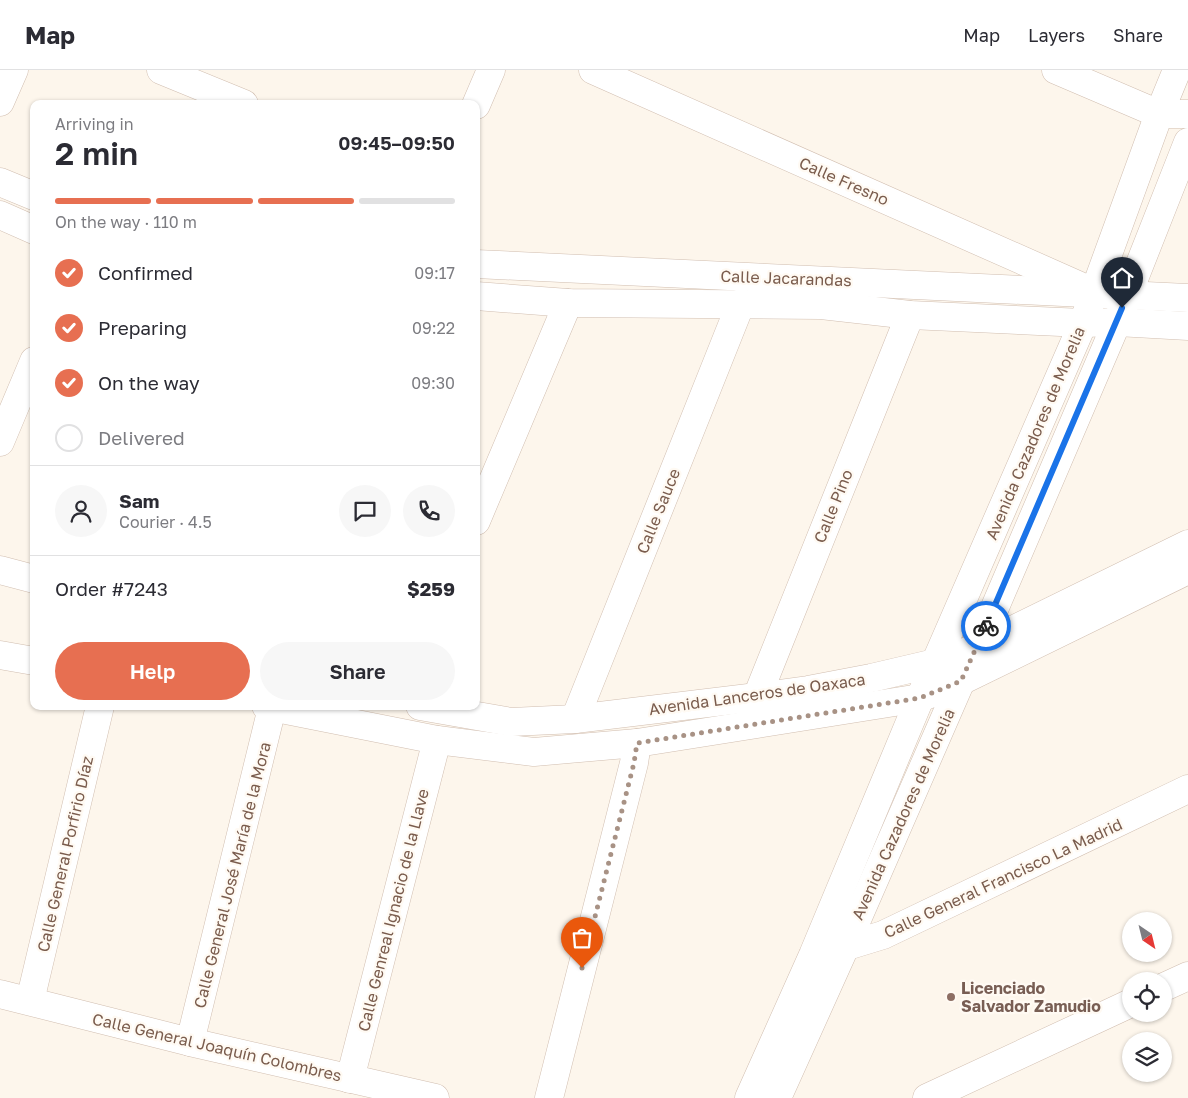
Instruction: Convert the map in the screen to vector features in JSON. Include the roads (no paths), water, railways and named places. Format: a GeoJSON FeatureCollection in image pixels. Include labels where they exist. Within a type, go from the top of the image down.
{"type":"FeatureCollection","features":[{"type":"Feature","properties":{"kind":"street"},"geometry":{"type":"LineString","coordinates":[[0,102],[14,70]]}},
{"type":"Feature","properties":{"kind":"street"},"geometry":{"type":"LineString","coordinates":[[161,70],[234,100]]}},
{"type":"Feature","properties":{"kind":"street"},"geometry":{"type":"LineString","coordinates":[[478,100],[491,70]]}},
{"type":"Feature","properties":{"kind":"street","name":"Calle Fresno"},"geometry":{"type":"LineString","coordinates":[[593,70],[1095,292]]}},
{"type":"Feature","properties":{"kind":"street"},"geometry":{"type":"LineString","coordinates":[[1056,70],[1159,114],[1188,114]]}},
{"type":"Feature","properties":{"kind":"street","name":"Avenida Cazadores de Morelia"},"geometry":{"type":"LineString","coordinates":[[750,1098],[813,955],[935,663],[1083,323],[1159,114],[1177,70]]}},
{"type":"Feature","properties":{"kind":"street","name":"Avenida Cazadores de Morelia"},"geometry":{"type":"LineString","coordinates":[[777,1098],[978,646],[1128,294],[1188,142]]}},
{"type":"Feature","properties":{"kind":"street"},"geometry":{"type":"LineString","coordinates":[[0,182],[30,194]]}},
{"type":"Feature","properties":{"kind":"street"},"geometry":{"type":"LineString","coordinates":[[0,215],[30,228]]}},
{"type":"Feature","properties":{"kind":"street","name":"Calle Jacarandas"},"geometry":{"type":"LineString","coordinates":[[480,264],[662,273],[823,292],[1095,292],[1188,298]]}},
{"type":"Feature","properties":{"kind":"street"},"geometry":{"type":"LineString","coordinates":[[657,302],[662,273]]}},
{"type":"Feature","properties":{"kind":"street","name":"Calle Jacarandas"},"geometry":{"type":"LineString","coordinates":[[480,296],[568,303],[657,302],[741,304],[823,292],[910,315],[1188,326]]}},
{"type":"Feature","properties":{"kind":"street"},"geometry":{"type":"LineString","coordinates":[[480,512],[568,303]]}},
{"type":"Feature","properties":{"kind":"street","name":"Calle Sauce"},"geometry":{"type":"LineString","coordinates":[[576,719],[741,304]]}},
{"type":"Feature","properties":{"kind":"street","name":"Calle Pino"},"geometry":{"type":"LineString","coordinates":[[757,697],[910,315]]}},
{"type":"Feature","properties":{"kind":"street"},"geometry":{"type":"LineString","coordinates":[[0,442],[30,371]]}},
{"type":"Feature","properties":{"kind":"street","name":"Avenida Lanceros de Oaxaca"},"geometry":{"type":"LineString","coordinates":[[443,710],[511,722],[576,719],[757,697],[835,685],[935,663],[978,646],[1188,544]]}},
{"type":"Feature","properties":{"kind":"street"},"geometry":{"type":"LineString","coordinates":[[0,570],[30,578]]}},
{"type":"Feature","properties":{"kind":"street","name":"Avenida Lanceros de Oaxaca"},"geometry":{"type":"LineString","coordinates":[[284,710],[437,740],[534,752],[637,743],[920,698],[961,681],[1188,570]]}},
{"type":"Feature","properties":{"kind":"street"},"geometry":{"type":"LineString","coordinates":[[0,655],[30,660]]}},
{"type":"Feature","properties":{"kind":"street","name":"Calle General Porfirio Díaz"},"geometry":{"type":"LineString","coordinates":[[30,1001],[99,710]]}},
{"type":"Feature","properties":{"kind":"street","name":"Calle General José María de la Mora"},"geometry":{"type":"LineString","coordinates":[[190,1042],[268,710]]}},
{"type":"Feature","properties":{"kind":"street","name":"Calle Genreal Ignacio de la Llave"},"geometry":{"type":"LineString","coordinates":[[350,1079],[437,740]]}},
{"type":"Feature","properties":{"kind":"street"},"geometry":{"type":"LineString","coordinates":[[549,1098],[634,763],[637,743]]}},
{"type":"Feature","properties":{"kind":"street","name":"Calle General Francisco La Madrid"},"geometry":{"type":"LineString","coordinates":[[813,955],[883,936],[1188,789]]}},
{"type":"Feature","properties":{"kind":"street"},"geometry":{"type":"LineString","coordinates":[[1172,984],[1188,976]]}},
{"type":"Feature","properties":{"kind":"street","name":"Calle General Joaquín Colombres"},"geometry":{"type":"LineString","coordinates":[[0,994],[190,1042],[435,1098]]}},
{"type":"Feature","properties":{"kind":"street"},"geometry":{"type":"LineString","coordinates":[[927,1098],[1122,1007]]}},
{"type":"Feature","properties":{"kind":"place","name":"Licenciado Salvador Zamudio"},"geometry":{"type":"Point","coordinates":[951,997]}}]}
